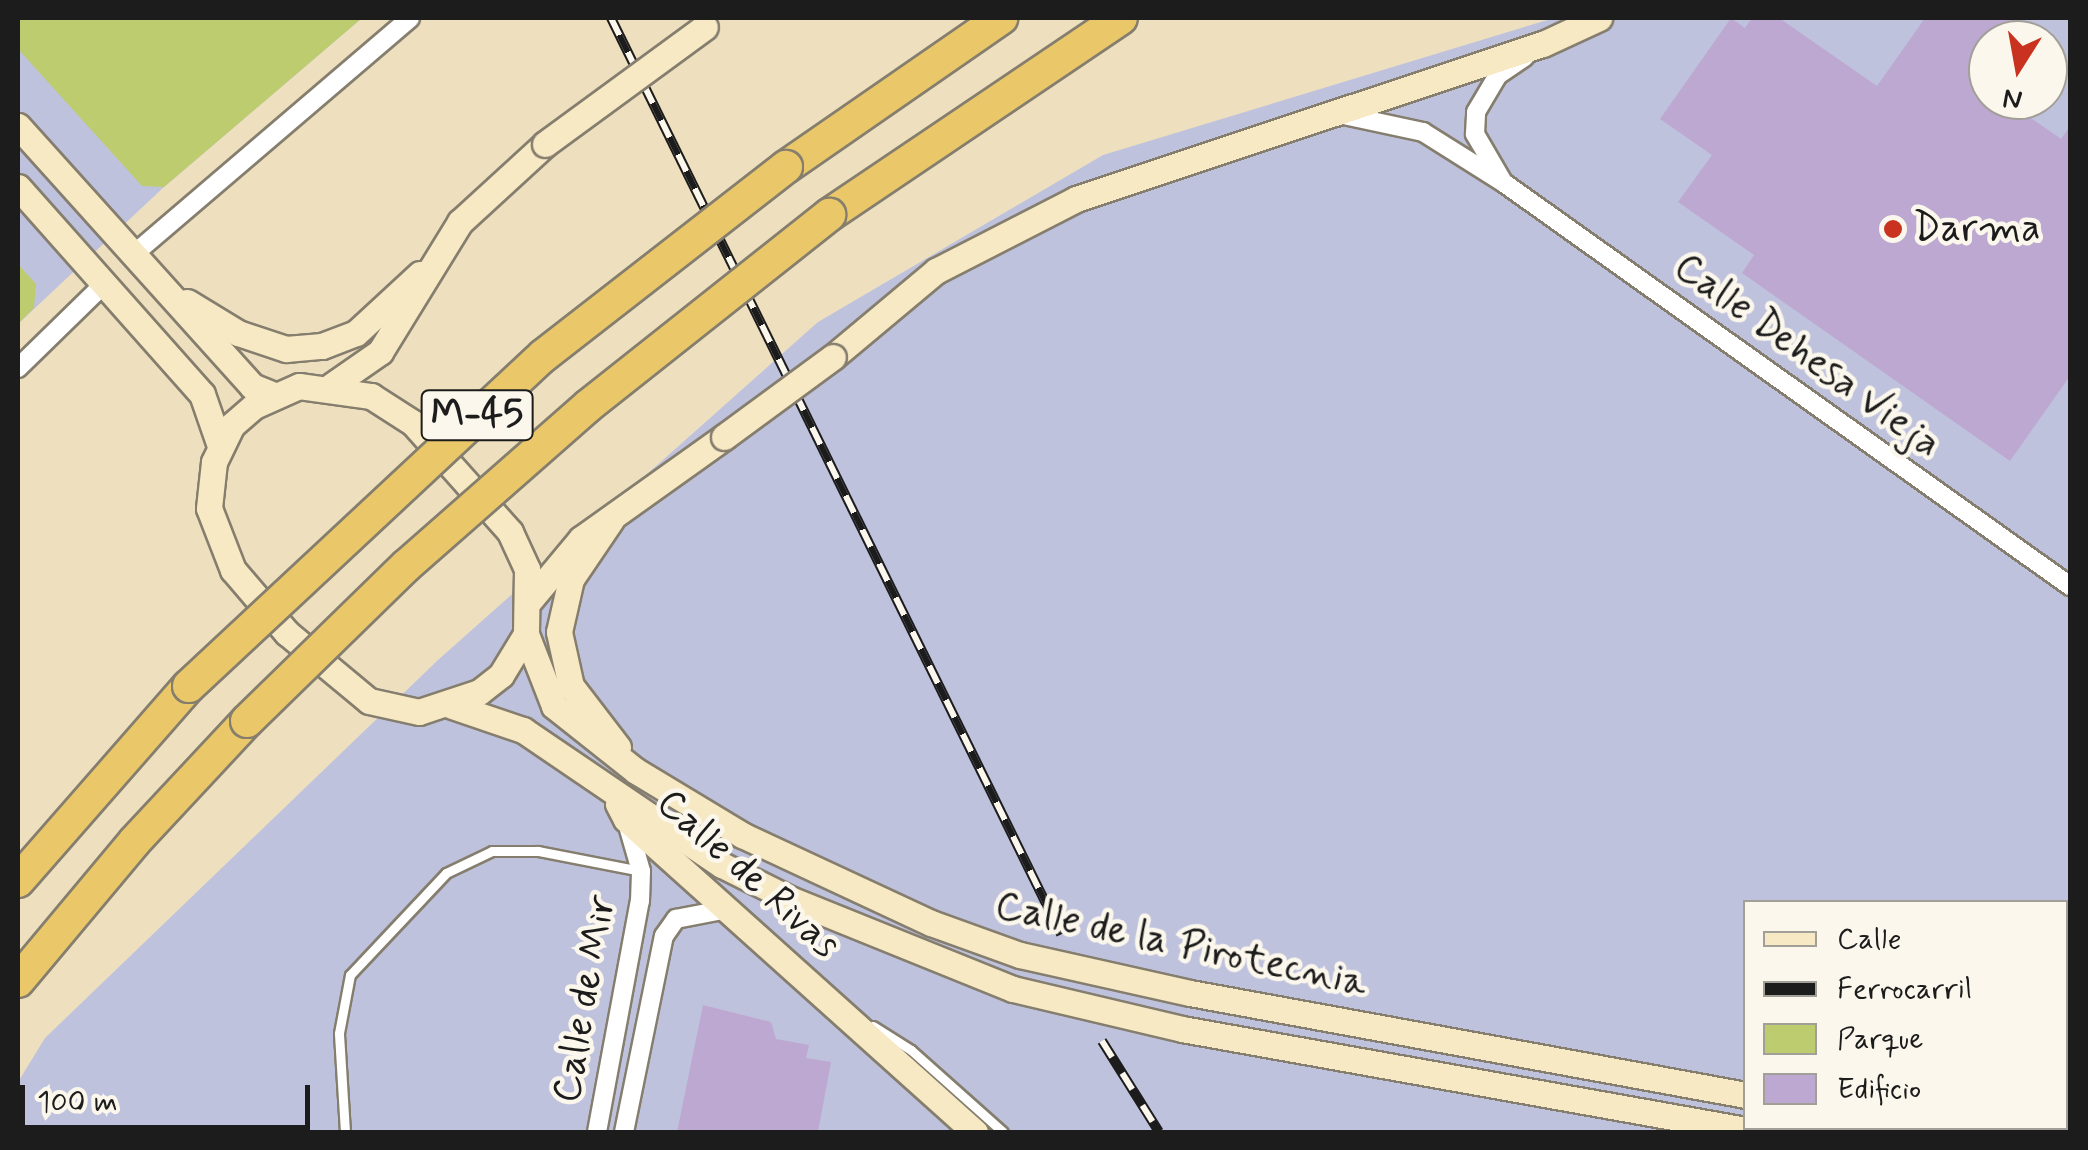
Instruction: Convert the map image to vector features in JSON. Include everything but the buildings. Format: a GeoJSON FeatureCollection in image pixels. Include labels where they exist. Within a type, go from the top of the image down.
{"type":"FeatureCollection","features":[{"type":"Feature","properties":{"kind":"highway","name":"M-45"},"geometry":{"type":"LineString","coordinates":[[18,881],[189,686],[543,356],[786,167],[1001,18]]}},
{"type":"Feature","properties":{"kind":"highway","name":"M-45"},"geometry":{"type":"LineString","coordinates":[[18,981],[134,841],[247,721],[406,566],[588,406],[829,215],[1120,18]]}},
{"type":"Feature","properties":{"kind":"main road"},"geometry":{"type":"LineString","coordinates":[[530,600],[581,538],[833,356],[936,271],[1076,200],[1323,112],[1542,44],[1599,18]]}},
{"type":"Feature","properties":{"kind":"main road"},"geometry":{"type":"LineString","coordinates":[[331,386],[380,352],[428,268],[460,222],[545,144],[712,22]]}},
{"type":"Feature","properties":{"kind":"main road"},"geometry":{"type":"LineString","coordinates":[[18,126],[252,386],[274,395]]}},
{"type":"Feature","properties":{"kind":"main road"},"geometry":{"type":"LineString","coordinates":[[18,187],[202,394],[220,446]]}},
{"type":"Feature","properties":{"kind":"main road"},"geometry":{"type":"LineString","coordinates":[[165,288],[238,333],[286,349],[304,348],[356,333],[428,268]]}},
{"type":"Feature","properties":{"kind":"main road"},"geometry":{"type":"LineString","coordinates":[[299,386],[331,386],[370,396],[413,423],[460,471],[510,532],[527,569],[530,600],[526,634],[501,675],[452,706],[418,712],[369,701],[343,685],[246,591],[209,508],[220,446],[232,425],[274,395],[299,386]]}},
{"type":"Feature","properties":{"kind":"main road"},"geometry":{"type":"LineString","coordinates":[[611,520],[572,579],[560,632],[571,686],[636,771]]}},
{"type":"Feature","properties":{"kind":"main road","name":"Calle de la Pirotecnia"},"geometry":{"type":"LineString","coordinates":[[526,634],[554,706],[636,771],[813,871],[1020,955],[1190,993],[1743,1094]]}},
{"type":"Feature","properties":{"kind":"main road","name":"Calle de Rivas"},"geometry":{"type":"LineString","coordinates":[[452,706],[522,730],[611,790],[626,819],[833,1000],[975,1132]]}},
{"type":"Feature","properties":{"kind":"main road","name":"Calle de la Pirotecnia"},"geometry":{"type":"LineString","coordinates":[[611,790],[722,864],[790,899],[1013,989],[1182,1029],[1743,1129]]}},
{"type":"Feature","properties":{"kind":"street"},"geometry":{"type":"LineString","coordinates":[[134,254],[410,18]]}},
{"type":"Feature","properties":{"kind":"street","name":"Calle Dehesa Vieja"},"geometry":{"type":"LineString","coordinates":[[1504,183],[1483,155],[1476,112],[1498,75],[1542,44]]}},
{"type":"Feature","properties":{"kind":"street","name":"Calle Dehesa Vieja"},"geometry":{"type":"LineString","coordinates":[[1323,112],[1422,132],[1504,183],[2070,586]]}},
{"type":"Feature","properties":{"kind":"street"},"geometry":{"type":"LineString","coordinates":[[18,368],[105,283]]}},
{"type":"Feature","properties":{"kind":"street","name":"Calle de Mir"},"geometry":{"type":"LineString","coordinates":[[598,1132],[641,872],[626,819]]}},
{"type":"Feature","properties":{"kind":"street","name":"Calle de Mir"},"geometry":{"type":"LineString","coordinates":[[624,1132],[664,936],[676,919],[728,908]]}},
{"type":"Feature","properties":{"kind":"lane"},"geometry":{"type":"LineString","coordinates":[[346,1132],[339,1033],[350,975],[446,873],[492,852],[538,851],[641,872]]}},
{"type":"Feature","properties":{"kind":"lane"},"geometry":{"type":"LineString","coordinates":[[833,1000],[912,1050],[1003,1132]]}},
{"type":"Feature","properties":{"kind":"shaded area"},"geometry":{"type":"Polygon","coordinates":[[[18,18],[362,18],[164,187],[18,324],[18,18]]]}},
{"type":"Feature","properties":{"kind":"shaded area"},"geometry":{"type":"Polygon","coordinates":[[[1554,18],[2070,18],[2070,1132],[18,1132],[18,1082],[45,1038],[438,660],[818,322],[1103,155],[1554,18]]]}},
{"type":"Feature","properties":{"kind":"green space"},"geometry":{"type":"Polygon","coordinates":[[[18,18],[362,18],[164,187],[142,186],[18,49],[18,18]]]}},
{"type":"Feature","properties":{"kind":"green space"},"geometry":{"type":"Polygon","coordinates":[[[18,264],[36,284],[34,308],[18,324],[18,264]]]}},
{"type":"Feature","properties":{"kind":"railway"},"geometry":{"type":"LineString","coordinates":[[611,18],[1061,934]]}},
{"type":"Feature","properties":{"kind":"railway"},"geometry":{"type":"LineString","coordinates":[[1102,1041],[1159,1132]]}},
{"type":"Feature","properties":{"kind":"place","name":"Darma"},"geometry":{"type":"Point","coordinates":[1893,229]}}]}
